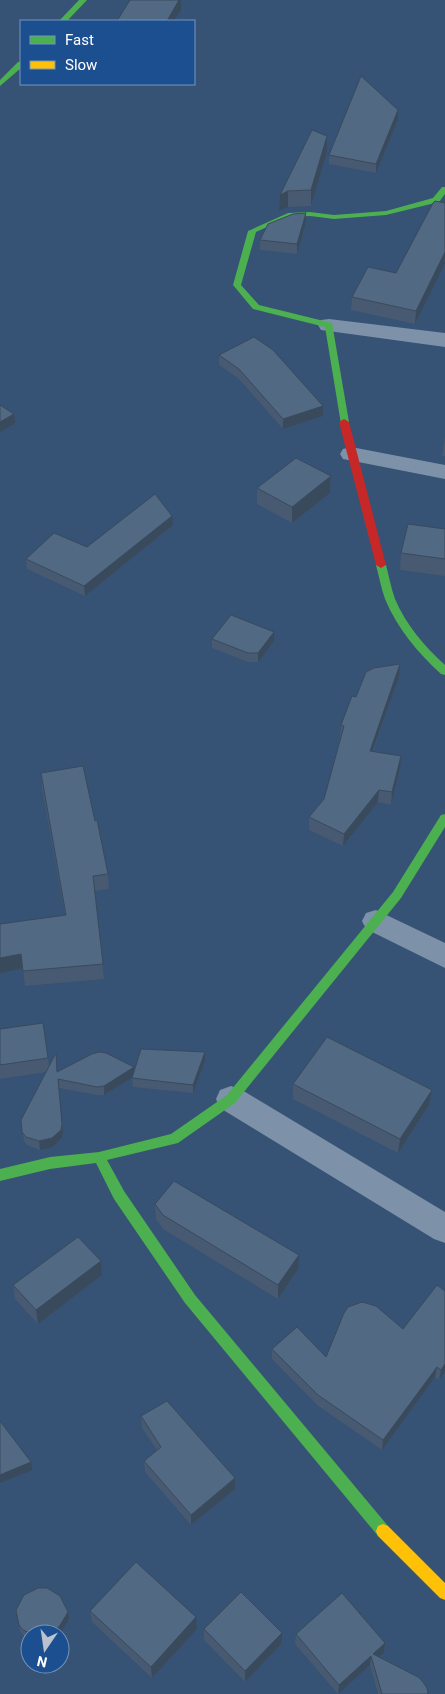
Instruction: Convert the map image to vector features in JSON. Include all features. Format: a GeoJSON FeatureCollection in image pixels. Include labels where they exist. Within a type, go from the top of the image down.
{"type":"FeatureCollection","features":[{"type":"Feature","properties":{"kind":"street"},"geometry":{"type":"LineString","coordinates":[[64,20],[83,0]]}},
{"type":"Feature","properties":{"kind":"street"},"geometry":{"type":"LineString","coordinates":[[0,84],[20,65]]}},
{"type":"Feature","properties":{"kind":"street"},"geometry":{"type":"LineString","coordinates":[[445,189],[436,200],[386,213],[334,217],[310,214],[288,215],[252,231],[236,285],[256,307],[329,326],[445,340]]}},
{"type":"Feature","properties":{"kind":"street"},"geometry":{"type":"LineString","coordinates":[[422,204],[445,209]]}},
{"type":"Feature","properties":{"kind":"street"},"geometry":{"type":"LineString","coordinates":[[329,326],[351,454],[390,598],[394,608],[431,660],[445,671]]}},
{"type":"Feature","properties":{"kind":"street"},"geometry":{"type":"LineString","coordinates":[[351,454],[445,472]]}},
{"type":"Feature","properties":{"kind":"street"},"geometry":{"type":"LineString","coordinates":[[0,1175],[50,1163],[99,1157],[174,1139],[231,1099],[397,895],[445,818]]}},
{"type":"Feature","properties":{"kind":"street"},"geometry":{"type":"LineString","coordinates":[[376,921],[445,956]]}},
{"type":"Feature","properties":{"kind":"street"},"geometry":{"type":"LineString","coordinates":[[231,1099],[445,1229]]}},
{"type":"Feature","properties":{"kind":"street"},"geometry":{"type":"LineString","coordinates":[[99,1157],[118,1195],[190,1299],[289,1416],[378,1526],[445,1593]]}},
{"type":"Feature","properties":{"kind":"building"},"geometry":{"type":"Polygon","coordinates":[[[130,0],[179,0],[168,20],[118,20],[130,0]]]}},
{"type":"Feature","properties":{"kind":"building"},"geometry":{"type":"Polygon","coordinates":[[[361,76],[398,110],[376,164],[329,155],[361,76]]]}},
{"type":"Feature","properties":{"kind":"building"},"geometry":{"type":"Polygon","coordinates":[[[312,130],[327,136],[311,190],[288,191],[280,195],[312,130]]]}},
{"type":"Feature","properties":{"kind":"building"},"geometry":{"type":"Polygon","coordinates":[[[435,201],[445,203],[445,252],[416,311],[352,297],[368,267],[396,273],[435,201]]]}},
{"type":"Feature","properties":{"kind":"building"},"geometry":{"type":"Polygon","coordinates":[[[306,213],[297,244],[260,240],[268,224],[293,214],[306,213]]]}},
{"type":"Feature","properties":{"kind":"building"},"geometry":{"type":"Polygon","coordinates":[[[254,337],[273,350],[323,406],[283,419],[239,369],[219,355],[254,337]]]}},
{"type":"Feature","properties":{"kind":"building"},"geometry":{"type":"Polygon","coordinates":[[[0,405],[14,414],[0,422],[0,405]]]}},
{"type":"Feature","properties":{"kind":"building"},"geometry":{"type":"Polygon","coordinates":[[[296,458],[331,476],[292,507],[257,488],[296,458]]]}},
{"type":"Feature","properties":{"kind":"building"},"geometry":{"type":"Polygon","coordinates":[[[155,494],[172,516],[84,586],[26,559],[54,533],[87,547],[155,494]]]}},
{"type":"Feature","properties":{"kind":"building"},"geometry":{"type":"Polygon","coordinates":[[[408,524],[445,529],[445,559],[401,553],[408,524]]]}},
{"type":"Feature","properties":{"kind":"building"},"geometry":{"type":"Polygon","coordinates":[[[231,615],[274,632],[258,653],[248,653],[212,639],[231,615]]]}},
{"type":"Feature","properties":{"kind":"building"},"geometry":{"type":"Polygon","coordinates":[[[400,664],[370,751],[401,756],[392,792],[379,790],[344,834],[309,817],[324,799],[344,726],[341,725],[352,696],[356,697],[366,672],[374,668],[400,664]]]}},
{"type":"Feature","properties":{"kind":"building"},"geometry":{"type":"Polygon","coordinates":[[[83,766],[108,874],[93,876],[103,964],[23,971],[21,954],[0,958],[0,924],[66,915],[41,773],[83,766]]]}},
{"type":"Feature","properties":{"kind":"building"},"geometry":{"type":"Polygon","coordinates":[[[43,1023],[48,1058],[0,1065],[0,1029],[43,1023]]]}},
{"type":"Feature","properties":{"kind":"building"},"geometry":{"type":"Polygon","coordinates":[[[327,1037],[432,1090],[400,1139],[293,1084],[327,1037]]]}},
{"type":"Feature","properties":{"kind":"building"},"geometry":{"type":"Polygon","coordinates":[[[141,1049],[205,1052],[193,1085],[132,1078],[141,1049]]]}},
{"type":"Feature","properties":{"kind":"building"},"geometry":{"type":"Polygon","coordinates":[[[99,1052],[106,1053],[134,1067],[104,1086],[97,1087],[58,1079],[61,1130],[52,1138],[39,1141],[26,1137],[22,1132],[21,1120],[56,1053],[57,1072],[99,1052]]]}},
{"type":"Feature","properties":{"kind":"building"},"geometry":{"type":"Polygon","coordinates":[[[174,1181],[299,1255],[278,1285],[163,1215],[155,1204],[174,1181]]]}},
{"type":"Feature","properties":{"kind":"building"},"geometry":{"type":"Polygon","coordinates":[[[78,1237],[101,1261],[36,1310],[13,1285],[78,1237]]]}},
{"type":"Feature","properties":{"kind":"building"},"geometry":{"type":"Polygon","coordinates":[[[437,1285],[445,1291],[445,1364],[441,1370],[437,1367],[383,1440],[318,1395],[272,1349],[297,1327],[326,1357],[344,1313],[348,1307],[362,1302],[376,1306],[403,1329],[437,1285]]]}},
{"type":"Feature","properties":{"kind":"building"},"geometry":{"type":"Polygon","coordinates":[[[167,1401],[235,1478],[191,1515],[144,1461],[161,1447],[141,1416],[167,1401]]]}},
{"type":"Feature","properties":{"kind":"building"},"geometry":{"type":"Polygon","coordinates":[[[0,1421],[31,1462],[0,1475],[0,1421]]]}},
{"type":"Feature","properties":{"kind":"building"},"geometry":{"type":"Polygon","coordinates":[[[136,1562],[196,1617],[151,1667],[90,1611],[136,1562]]]}},
{"type":"Feature","properties":{"kind":"building"},"geometry":{"type":"Polygon","coordinates":[[[38,1588],[47,1588],[60,1596],[68,1612],[61,1624],[20,1624],[20,1626],[16,1610],[24,1595],[38,1588]]]}},
{"type":"Feature","properties":{"kind":"building"},"geometry":{"type":"Polygon","coordinates":[[[241,1592],[282,1633],[245,1671],[204,1629],[241,1592]]]}},
{"type":"Feature","properties":{"kind":"building"},"geometry":{"type":"Polygon","coordinates":[[[342,1593],[385,1643],[373,1654],[418,1677],[427,1688],[428,1694],[382,1694],[371,1656],[339,1685],[296,1634],[342,1593]]]}},
{"type":"Feature","properties":{"kind":"traffic: fast"},"geometry":{"type":"LineString","coordinates":[[64,20],[83,0]]}},
{"type":"Feature","properties":{"kind":"traffic: fast"},"geometry":{"type":"LineString","coordinates":[[0,84],[20,65]]}},
{"type":"Feature","properties":{"kind":"traffic: fast"},"geometry":{"type":"LineString","coordinates":[[344,422],[329,325],[256,307],[237,285],[252,231],[288,215],[310,214],[334,217],[386,213],[436,200],[445,189]]}},
{"type":"Feature","properties":{"kind":"traffic: fast"},"geometry":{"type":"LineString","coordinates":[[381,565],[390,599],[407,629],[429,656],[445,671]]}},
{"type":"Feature","properties":{"kind":"traffic: fast"},"geometry":{"type":"LineString","coordinates":[[99,1157],[174,1139],[231,1099],[397,895],[445,818]]}},
{"type":"Feature","properties":{"kind":"traffic: fast"},"geometry":{"type":"LineString","coordinates":[[0,1175],[50,1163],[99,1157],[119,1195],[190,1299],[383,1531]]}},
{"type":"Feature","properties":{"kind":"traffic: slow"},"geometry":{"type":"LineString","coordinates":[[383,1531],[445,1593]]}},
{"type":"Feature","properties":{"kind":"traffic: jam"},"geometry":{"type":"LineString","coordinates":[[344,422],[381,565]]}}]}
